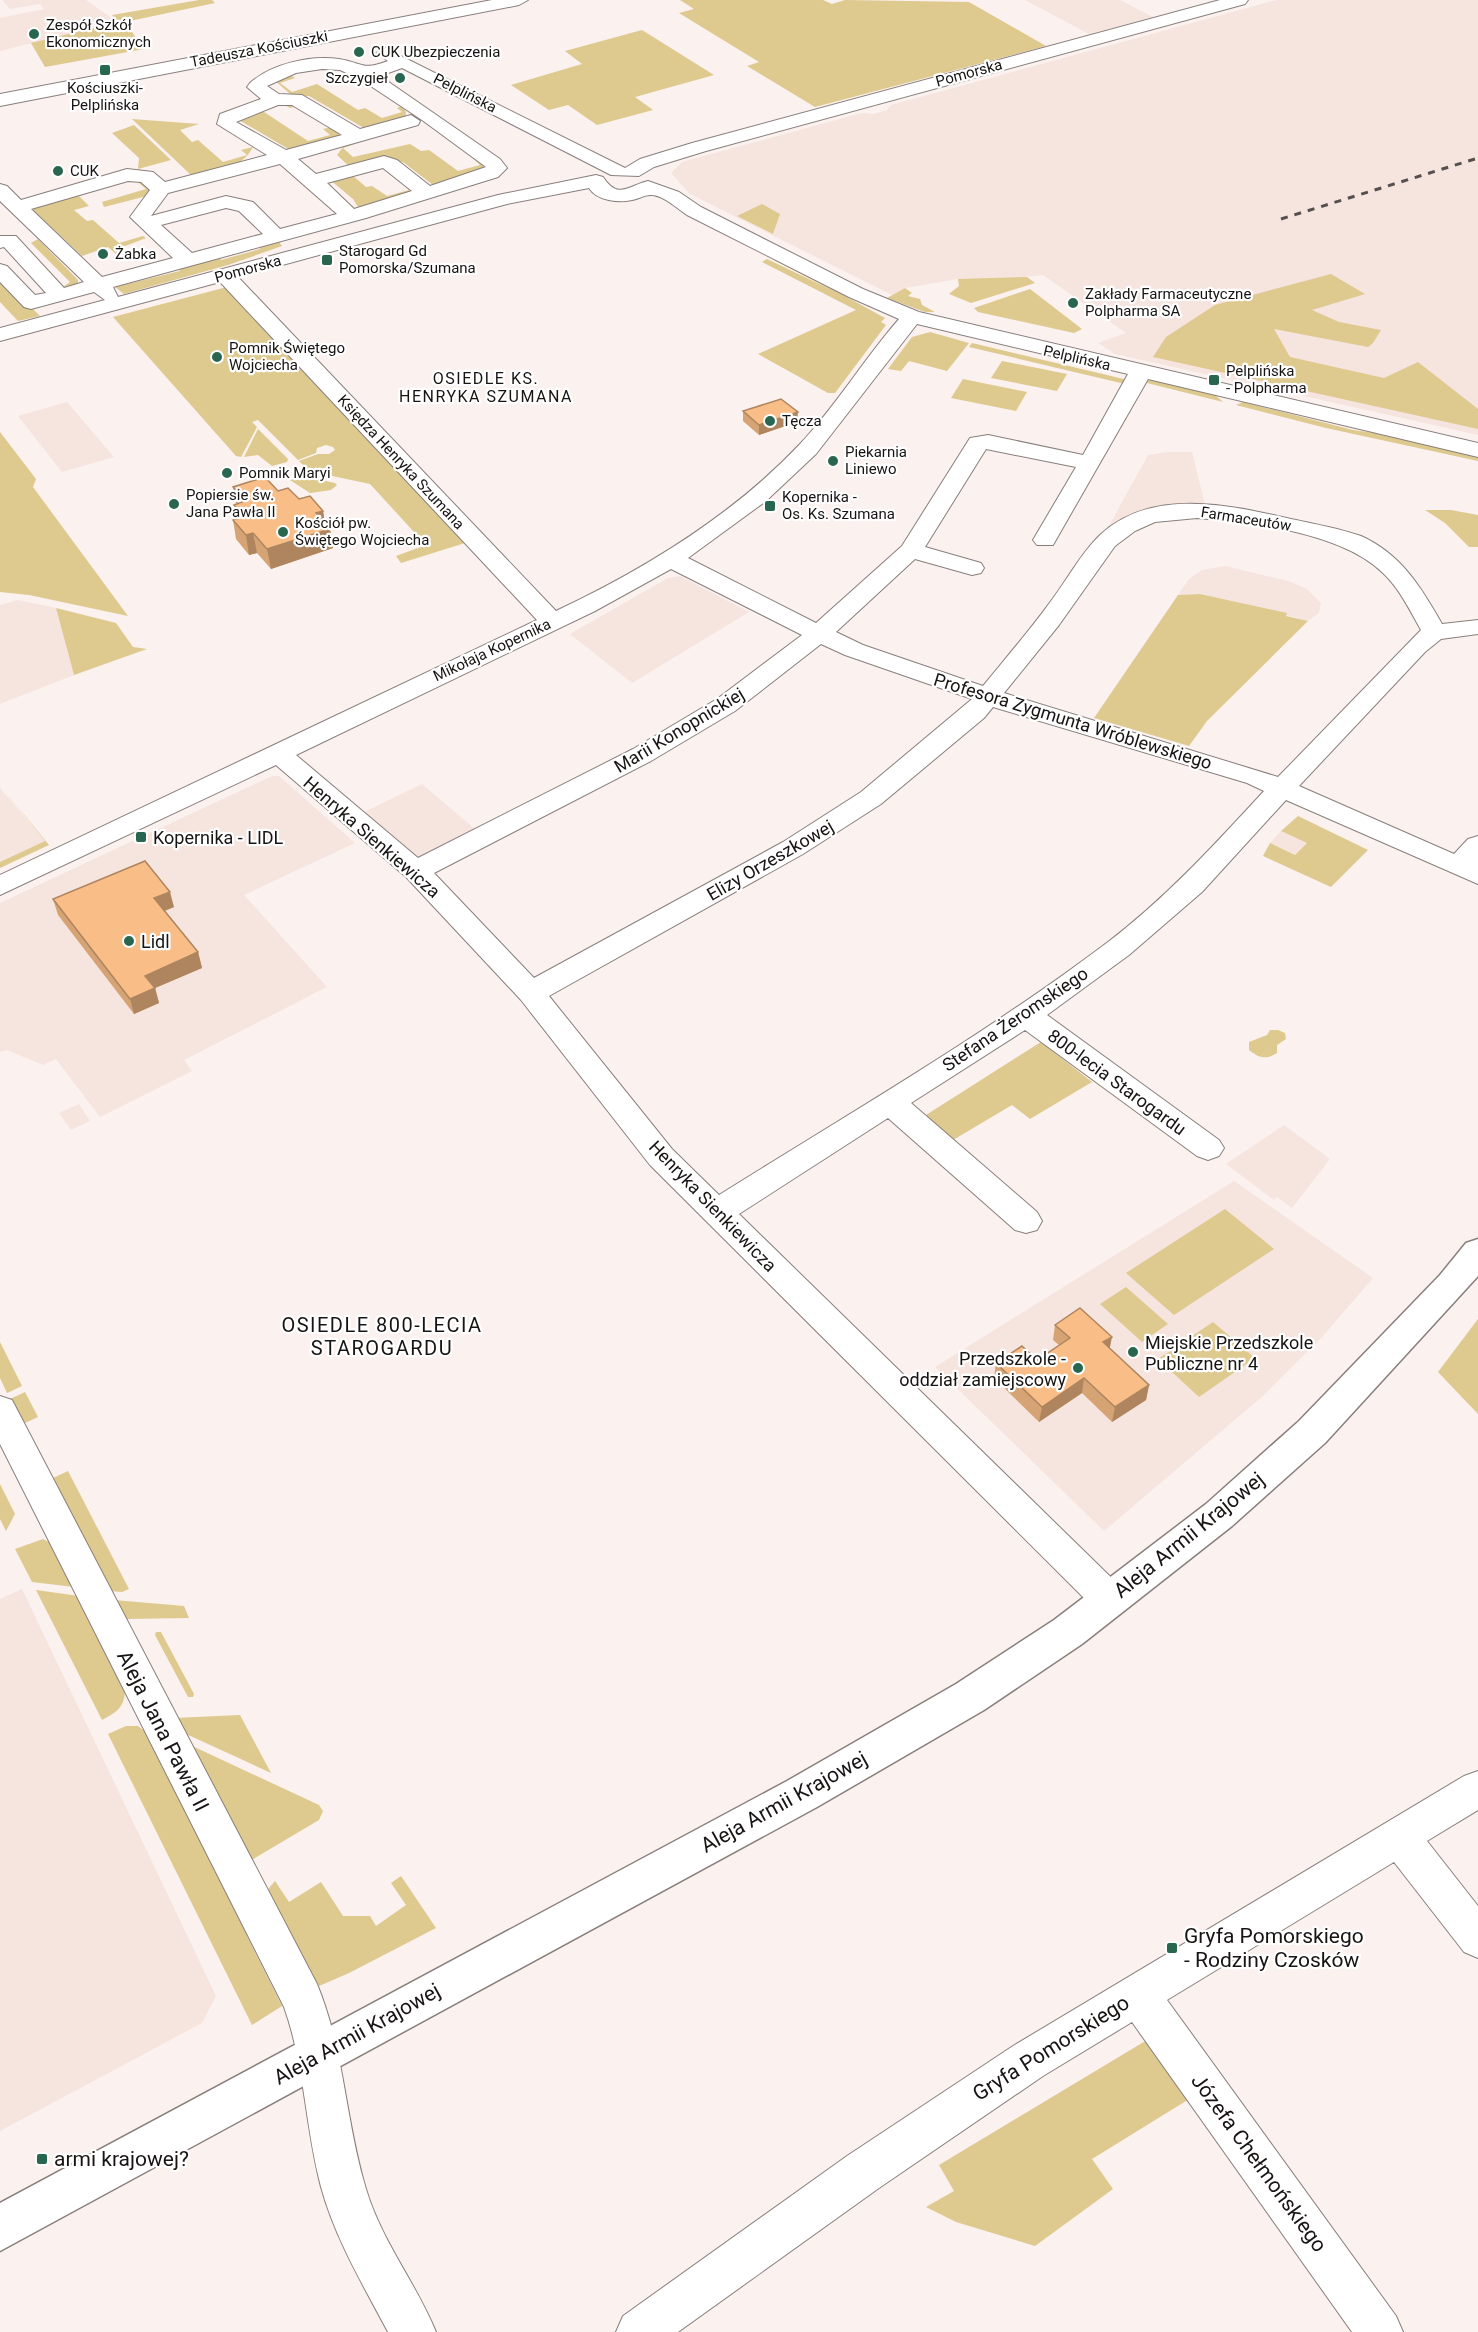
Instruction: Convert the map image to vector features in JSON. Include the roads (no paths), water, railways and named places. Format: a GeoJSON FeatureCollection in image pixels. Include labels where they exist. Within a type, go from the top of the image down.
{"type":"FeatureCollection","features":[{"type":"Feature","properties":{"kind":"main road","name":"Aleja Armii Krajowej"},"geometry":{"type":"LineString","coordinates":[[0,2228],[802,1794],[970,1697],[1068,1632],[1211,1521],[1312,1432],[1452,1284],[1478,1252]]}},
{"type":"Feature","properties":{"kind":"street","name":"Tadeusza Kościuszki"},"geometry":{"type":"LineString","coordinates":[[0,100],[519,0]]}},
{"type":"Feature","properties":{"kind":"street","name":"Pomorska"},"geometry":{"type":"LineString","coordinates":[[0,335],[496,201],[622,181],[699,147],[1239,0]]}},
{"type":"Feature","properties":{"kind":"street","name":"Pelplińska"},"geometry":{"type":"LineString","coordinates":[[348,33],[583,154],[622,181],[694,211],[856,293],[912,317],[1140,373],[1478,450]]}},
{"type":"Feature","properties":{"kind":"street"},"geometry":{"type":"LineString","coordinates":[[366,75],[403,62]]}},
{"type":"Feature","properties":{"kind":"street","name":"Pomorska"},"geometry":{"type":"LineString","coordinates":[[98,284],[428,194],[491,173],[497,168],[444,127],[354,69],[331,64],[261,81],[256,87],[274,100]]}},
{"type":"Feature","properties":{"kind":"street"},"geometry":{"type":"LineString","coordinates":[[349,216],[339,202],[285,158],[226,123],[227,118],[236,112],[274,100],[288,99],[300,101],[358,136]]}},
{"type":"Feature","properties":{"kind":"street"},"geometry":{"type":"LineString","coordinates":[[186,259],[140,217],[161,189],[285,158],[411,121]]}},
{"type":"Feature","properties":{"kind":"street"},"geometry":{"type":"LineString","coordinates":[[312,181],[384,162],[390,164],[428,194]]}},
{"type":"Feature","properties":{"kind":"street"},"geometry":{"type":"LineString","coordinates":[[18,207],[127,174],[146,176],[161,189]]}},
{"type":"Feature","properties":{"kind":"street"},"geometry":{"type":"LineString","coordinates":[[0,190],[118,304]]}},
{"type":"Feature","properties":{"kind":"street","name":"Pomorska"},"geometry":{"type":"LineString","coordinates":[[147,223],[226,202],[246,206],[275,236]]}},
{"type":"Feature","properties":{"kind":"street"},"geometry":{"type":"LineString","coordinates":[[0,243],[9,240],[59,295]]}},
{"type":"Feature","properties":{"kind":"street"},"geometry":{"type":"LineString","coordinates":[[0,270],[31,303],[98,284]]}},
{"type":"Feature","properties":{"kind":"street","name":"Księdza Henryka Szumana"},"geometry":{"type":"LineString","coordinates":[[225,275],[553,622]]}},
{"type":"Feature","properties":{"kind":"street","name":"Mikołaja Kopernika"},"geometry":{"type":"LineString","coordinates":[[0,886],[553,622],[671,559],[731,518],[792,466],[819,437],[912,317]]}},
{"type":"Feature","properties":{"kind":"street"},"geometry":{"type":"LineString","coordinates":[[1045,540],[1140,373]]}},
{"type":"Feature","properties":{"kind":"street","name":"Marii Konopnickiej"},"geometry":{"type":"LineString","coordinates":[[416,870],[642,755],[726,705],[819,634],[911,550],[978,443],[988,441],[1090,463]]}},
{"type":"Feature","properties":{"kind":"street","name":"Farmaceutów"},"geometry":{"type":"LineString","coordinates":[[988,697],[1050,620],[1116,531],[1166,513],[1192,511],[1233,514],[1328,534],[1354,542],[1369,549],[1399,574],[1413,591],[1434,632]]}},
{"type":"Feature","properties":{"kind":"street"},"geometry":{"type":"LineString","coordinates":[[911,550],[972,568]]}},
{"type":"Feature","properties":{"kind":"street","name":"Profesora Zygmunta Wróblewskiego"},"geometry":{"type":"LineString","coordinates":[[671,559],[761,607],[854,650],[988,697],[1256,777],[1468,871]]}},
{"type":"Feature","properties":{"kind":"street"},"geometry":{"type":"LineString","coordinates":[[1283,788],[1416,647],[1434,632],[1478,627]]}},
{"type":"Feature","properties":{"kind":"street","name":"Elizy Orzeszkowej"},"geometry":{"type":"LineString","coordinates":[[531,993],[835,823],[872,798],[927,755],[975,712],[988,697]]}},
{"type":"Feature","properties":{"kind":"street","name":"Henryka Sienkiewicza"},"geometry":{"type":"LineString","coordinates":[[278,752],[416,870],[531,993],[661,1157],[1110,1600]]}},
{"type":"Feature","properties":{"kind":"street","name":"Stefana Żeromskiego"},"geometry":{"type":"LineString","coordinates":[[716,1213],[1026,1015],[1119,948],[1192,885],[1283,788]]}},
{"type":"Feature","properties":{"kind":"street"},"geometry":{"type":"LineString","coordinates":[[1468,871],[1478,845]]}},
{"type":"Feature","properties":{"kind":"street","name":"800-lecia Starogardu"},"geometry":{"type":"LineString","coordinates":[[1026,1015],[1208,1148]]}},
{"type":"Feature","properties":{"kind":"street"},"geometry":{"type":"LineString","coordinates":[[889,1102],[1026,1221]]}},
{"type":"Feature","properties":{"kind":"street","name":"Aleja Jana Pawła II"},"geometry":{"type":"LineString","coordinates":[[0,1410],[302,1999],[318,2056],[332,2135],[352,2213],[413,2332]]}},
{"type":"Feature","properties":{"kind":"street","name":"Gryfa Pomorskiego"},"geometry":{"type":"LineString","coordinates":[[639,2332],[952,2110],[1137,1994],[1478,1789]]}},
{"type":"Feature","properties":{"kind":"street"},"geometry":{"type":"LineString","coordinates":[[1399,1837],[1478,1938]]}},
{"type":"Feature","properties":{"kind":"street","name":"Józefa Chełmońskiego"},"geometry":{"type":"LineString","coordinates":[[1137,1994],[1380,2332]]}},
{"type":"Feature","properties":{"kind":"railway"},"geometry":{"type":"LineString","coordinates":[[1281,219],[1478,158]]}},
{"type":"Feature","properties":{"kind":"place","name":"Zespół Szkół Ekonomicznych"},"geometry":{"type":"Point","coordinates":[34,34]}},
{"type":"Feature","properties":{"kind":"place","name":"CUK Ubezpieczenia"},"geometry":{"type":"Point","coordinates":[359,52]}},
{"type":"Feature","properties":{"kind":"place","name":"Kościuszki- Pelplińska"},"geometry":{"type":"Point","coordinates":[105,70]}},
{"type":"Feature","properties":{"kind":"place","name":"Szczygieł"},"geometry":{"type":"Point","coordinates":[400,78]}},
{"type":"Feature","properties":{"kind":"place","name":"CUK"},"geometry":{"type":"Point","coordinates":[58,171]}},
{"type":"Feature","properties":{"kind":"place","name":"Żabka"},"geometry":{"type":"Point","coordinates":[103,254]}},
{"type":"Feature","properties":{"kind":"place","name":"Starogard Gd Pomorska/Szumana"},"geometry":{"type":"Point","coordinates":[327,260]}},
{"type":"Feature","properties":{"kind":"place","name":"Zakłady Farmaceutyczne Polpharma SA"},"geometry":{"type":"Point","coordinates":[1073,303]}},
{"type":"Feature","properties":{"kind":"place","name":"Pomnik Świętego Wojciecha"},"geometry":{"type":"Point","coordinates":[217,357]}},
{"type":"Feature","properties":{"kind":"place","name":"Pelplińska - Polpharma"},"geometry":{"type":"Point","coordinates":[1214,380]}},
{"type":"Feature","properties":{"kind":"place","name":"Tęcza"},"geometry":{"type":"Point","coordinates":[770,421]}},
{"type":"Feature","properties":{"kind":"place","name":"Piekarnia Liniewo"},"geometry":{"type":"Point","coordinates":[833,461]}},
{"type":"Feature","properties":{"kind":"place","name":"Pomnik Maryi"},"geometry":{"type":"Point","coordinates":[227,473]}},
{"type":"Feature","properties":{"kind":"place","name":"Popiersie św. Jana Pawła II"},"geometry":{"type":"Point","coordinates":[174,504]}},
{"type":"Feature","properties":{"kind":"place","name":"Kopernika - Os. Ks. Szumana"},"geometry":{"type":"Point","coordinates":[770,506]}},
{"type":"Feature","properties":{"kind":"place","name":"Kościół pw. Świętego Wojciecha"},"geometry":{"type":"Point","coordinates":[283,532]}},
{"type":"Feature","properties":{"kind":"place","name":"Kopernika - LIDL"},"geometry":{"type":"Point","coordinates":[141,837]}},
{"type":"Feature","properties":{"kind":"place","name":"Lidl"},"geometry":{"type":"Point","coordinates":[129,941]}},
{"type":"Feature","properties":{"kind":"place","name":"Miejskie Przedszkole Publiczne nr 4"},"geometry":{"type":"Point","coordinates":[1133,1352]}},
{"type":"Feature","properties":{"kind":"place","name":"Przedszkole - oddział zamiejscowy"},"geometry":{"type":"Point","coordinates":[1078,1368]}},
{"type":"Feature","properties":{"kind":"place","name":"Gryfa Pomorskiego - Rodziny Czosków"},"geometry":{"type":"Point","coordinates":[1172,1948]}},
{"type":"Feature","properties":{"kind":"place","name":"armi krajowej?"},"geometry":{"type":"Point","coordinates":[42,2159]}},
{"type":"Feature","properties":{"kind":"district","name":"OSIEDLE KS. HENRYKA SZUMANA"},"geometry":{"type":"Point","coordinates":[486,387]}},
{"type":"Feature","properties":{"kind":"district","name":"OSIEDLE 800-LECIA STAROGARDU"},"geometry":{"type":"Point","coordinates":[382,1336]}}]}
